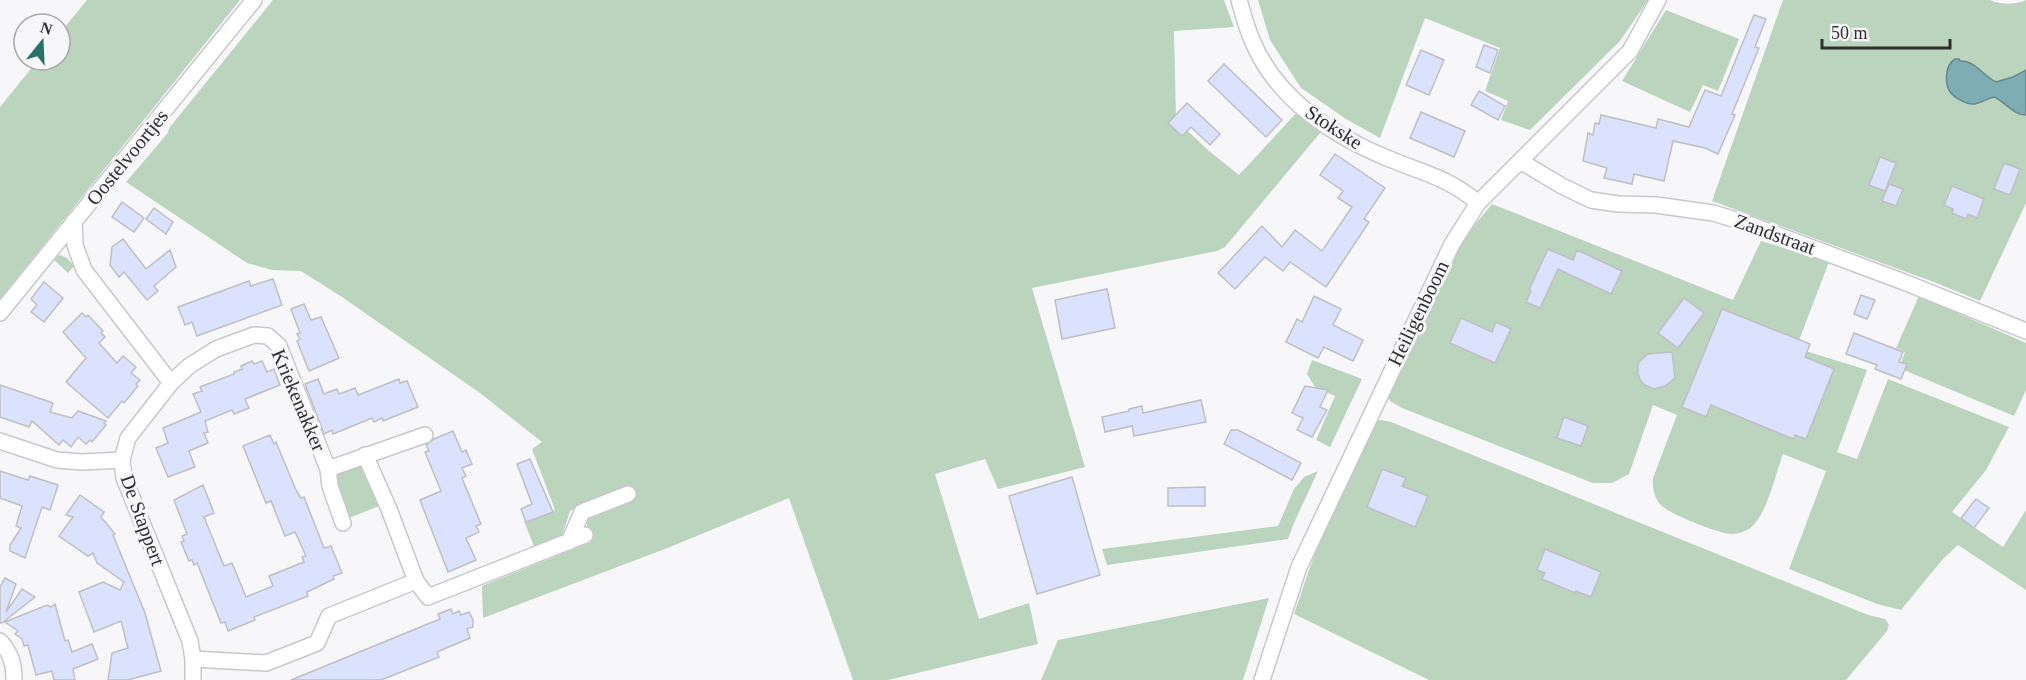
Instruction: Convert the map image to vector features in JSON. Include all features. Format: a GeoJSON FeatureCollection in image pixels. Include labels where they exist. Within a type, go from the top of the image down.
{"type":"FeatureCollection","features":[{"type":"Feature","properties":{"kind":"street","name":"Oostelvoortjes"},"geometry":{"type":"LineString","coordinates":[[0,314],[254,0]]}},
{"type":"Feature","properties":{"kind":"street","name":"Stokske"},"geometry":{"type":"LineString","coordinates":[[1239,0],[1257,51],[1273,76],[1300,106],[1353,143],[1448,181],[1478,203]]}},
{"type":"Feature","properties":{"kind":"street","name":"Heiligenboom"},"geometry":{"type":"LineString","coordinates":[[1262,680],[1299,567],[1429,288],[1452,244],[1478,203],[1630,51],[1658,0]]}},
{"type":"Feature","properties":{"kind":"street","name":"Zandstraat"},"geometry":{"type":"LineString","coordinates":[[1520,161],[1591,200],[1618,204],[1656,205],[1713,213],[1743,222],[1904,282],[2026,331]]}},
{"type":"Feature","properties":{"kind":"street"},"geometry":{"type":"LineString","coordinates":[[74,221],[75,245],[84,270],[171,383]]}},
{"type":"Feature","properties":{"kind":"street","name":"Kriekenakker"},"geometry":{"type":"LineString","coordinates":[[171,383],[189,366],[216,349],[254,335],[268,336],[279,346],[328,469],[330,486],[343,523]]}},
{"type":"Feature","properties":{"kind":"street","name":"De Stappert"},"geometry":{"type":"LineString","coordinates":[[171,383],[129,438],[122,460],[124,478],[190,641],[193,680]]}},
{"type":"Feature","properties":{"kind":"street","name":"Kriekenakker"},"geometry":{"type":"LineString","coordinates":[[328,469],[425,435]]}},
{"type":"Feature","properties":{"kind":"street"},"geometry":{"type":"LineString","coordinates":[[0,441],[57,460],[82,462],[122,460]]}},
{"type":"Feature","properties":{"kind":"street"},"geometry":{"type":"LineString","coordinates":[[365,455],[416,581],[428,597],[585,535]]}},
{"type":"Feature","properties":{"kind":"street"},"geometry":{"type":"LineString","coordinates":[[569,542],[582,512],[628,494]]}},
{"type":"Feature","properties":{"kind":"street"},"geometry":{"type":"LineString","coordinates":[[193,659],[266,663],[317,643],[329,616],[416,581]]}},
{"type":"Feature","properties":{"kind":"street"},"geometry":{"type":"LineString","coordinates":[[0,641],[10,653],[14,666],[14,680]]}},
{"type":"Feature","properties":{"kind":"green space"},"geometry":{"type":"Polygon","coordinates":[[[87,0],[240,0],[0,299],[0,107],[28,72],[72,72],[72,18],[87,0]]]}},
{"type":"Feature","properties":{"kind":"green space"},"geometry":{"type":"Polygon","coordinates":[[[273,0],[1224,0],[1234,27],[1174,31],[1176,120],[1239,175],[1299,110],[1325,127],[1225,247],[1217,251],[1032,288],[1085,467],[998,489],[985,459],[935,474],[979,619],[1029,603],[1038,644],[888,680],[853,680],[789,498],[670,547],[483,618],[482,586],[591,542],[586,520],[626,504],[614,492],[570,511],[561,539],[535,549],[524,521],[555,510],[532,449],[542,442],[480,393],[301,271],[272,270],[247,263],[126,182],[273,0]]]}},
{"type":"Feature","properties":{"kind":"green space"},"geometry":{"type":"Polygon","coordinates":[[[1258,0],[1648,0],[1620,41],[1530,130],[1501,120],[1508,101],[1485,91],[1500,48],[1425,18],[1380,138],[1346,119],[1301,88],[1270,40],[1258,0]]]}},
{"type":"Feature","properties":{"kind":"green space"},"geometry":{"type":"Polygon","coordinates":[[[1783,0],[1990,0],[2008,4],[2026,0],[2026,70],[1996,82],[1988,78],[1976,66],[1949,65],[1947,75],[1977,105],[1994,97],[2017,113],[2026,115],[2026,203],[1980,301],[1712,201],[1783,0]]]}},
{"type":"Feature","properties":{"kind":"green space"},"geometry":{"type":"Polygon","coordinates":[[[1666,10],[1739,39],[1718,91],[1703,85],[1690,112],[1622,81],[1666,10]]]}},
{"type":"Feature","properties":{"kind":"green space"},"geometry":{"type":"Polygon","coordinates":[[[1492,204],[1733,300],[1761,241],[1829,262],[1796,348],[1867,370],[1837,452],[1857,459],[1888,379],[2009,427],[1986,470],[1952,512],[2003,547],[2026,510],[2026,590],[1958,545],[1942,560],[1901,610],[1877,604],[1789,569],[1826,471],[1783,454],[1766,505],[1749,529],[1736,534],[1725,533],[1672,512],[1658,501],[1653,478],[1677,415],[1653,405],[1629,474],[1612,483],[1593,483],[1402,408],[1390,401],[1387,394],[1455,249],[1492,204]]]}},
{"type":"Feature","properties":{"kind":"green space"},"geometry":{"type":"Polygon","coordinates":[[[60,255],[67,258],[74,266],[68,273],[52,258],[60,255]]]}},
{"type":"Feature","properties":{"kind":"green space"},"geometry":{"type":"Polygon","coordinates":[[[1919,296],[2026,343],[2026,390],[2014,416],[1899,368],[1905,352],[1896,348],[1919,296]]]}},
{"type":"Feature","properties":{"kind":"green space"},"geometry":{"type":"Polygon","coordinates":[[[1312,360],[1362,379],[1330,447],[1316,440],[1335,396],[1315,387],[1307,374],[1312,360]]]}},
{"type":"Feature","properties":{"kind":"green space"},"geometry":{"type":"Polygon","coordinates":[[[1381,420],[1391,422],[1868,615],[1885,619],[1889,625],[1887,631],[1846,680],[1429,680],[1294,614],[1319,541],[1372,422],[1381,420]]]}},
{"type":"Feature","properties":{"kind":"green space"},"geometry":{"type":"Polygon","coordinates":[[[356,464],[364,467],[379,506],[349,518],[334,484],[336,473],[356,464]]]}},
{"type":"Feature","properties":{"kind":"green space"},"geometry":{"type":"Polygon","coordinates":[[[1318,471],[1288,539],[1107,565],[1102,549],[1278,526],[1294,489],[1304,477],[1318,471]]]}},
{"type":"Feature","properties":{"kind":"green space"},"geometry":{"type":"Polygon","coordinates":[[[1269,598],[1243,680],[1041,680],[1058,640],[1269,598]]]}},
{"type":"Feature","properties":{"kind":"water"},"geometry":{"type":"Polygon","coordinates":[[[1955,59],[1970,63],[1996,82],[2026,70],[2026,115],[2017,113],[1994,97],[1971,104],[1954,96],[1947,85],[1947,75],[1949,66],[1955,59]]]}},
{"type":"Feature","properties":{"kind":"building"},"geometry":{"type":"Polygon","coordinates":[[[1754,15],[1766,19],[1755,47],[1759,48],[1718,154],[1705,148],[1673,141],[1664,181],[1634,174],[1632,184],[1604,178],[1607,168],[1583,161],[1588,133],[1593,135],[1595,123],[1599,124],[1601,115],[1656,128],[1658,119],[1689,127],[1705,90],[1721,96],[1754,15]]]}},
{"type":"Feature","properties":{"kind":"building"},"geometry":{"type":"Polygon","coordinates":[[[1484,45],[1498,50],[1490,73],[1476,67],[1484,45]]]}},
{"type":"Feature","properties":{"kind":"building"},"geometry":{"type":"Polygon","coordinates":[[[1421,50],[1444,60],[1429,95],[1406,85],[1421,50]]]}},
{"type":"Feature","properties":{"kind":"building"},"geometry":{"type":"Polygon","coordinates":[[[1224,64],[1282,120],[1266,137],[1208,81],[1224,64]]]}},
{"type":"Feature","properties":{"kind":"building"},"geometry":{"type":"Polygon","coordinates":[[[1479,91],[1505,106],[1498,120],[1471,105],[1479,91]]]}},
{"type":"Feature","properties":{"kind":"building"},"geometry":{"type":"Polygon","coordinates":[[[1187,103],[1220,134],[1210,145],[1191,127],[1182,136],[1168,123],[1187,103]]]}},
{"type":"Feature","properties":{"kind":"building"},"geometry":{"type":"Polygon","coordinates":[[[1421,112],[1465,131],[1454,157],[1410,138],[1421,112]]]}},
{"type":"Feature","properties":{"kind":"building"},"geometry":{"type":"Polygon","coordinates":[[[1335,154],[1385,188],[1364,219],[1369,222],[1326,287],[1290,262],[1283,271],[1265,257],[1235,289],[1218,273],[1262,226],[1282,247],[1295,230],[1322,251],[1352,207],[1338,198],[1343,191],[1320,175],[1335,154]]]}},
{"type":"Feature","properties":{"kind":"building"},"geometry":{"type":"Polygon","coordinates":[[[1880,157],[1896,163],[1885,191],[1869,185],[1880,157]]]}},
{"type":"Feature","properties":{"kind":"building"},"geometry":{"type":"Polygon","coordinates":[[[2004,163],[2020,169],[2010,195],[1994,189],[2004,163]]]}},
{"type":"Feature","properties":{"kind":"building"},"geometry":{"type":"Polygon","coordinates":[[[1889,184],[1903,189],[1896,206],[1882,201],[1889,184]]]}},
{"type":"Feature","properties":{"kind":"building"},"geometry":{"type":"Polygon","coordinates":[[[1952,186],[1984,199],[1977,218],[1968,214],[1966,219],[1952,213],[1953,209],[1944,205],[1952,186]]]}},
{"type":"Feature","properties":{"kind":"building"},"geometry":{"type":"Polygon","coordinates":[[[122,202],[144,218],[134,232],[112,217],[122,202]]]}},
{"type":"Feature","properties":{"kind":"building"},"geometry":{"type":"Polygon","coordinates":[[[154,208],[173,222],[166,234],[146,219],[154,208]]]}},
{"type":"Feature","properties":{"kind":"building"},"geometry":{"type":"Polygon","coordinates":[[[123,239],[146,269],[170,250],[176,267],[154,286],[158,291],[147,300],[124,272],[119,277],[110,265],[112,247],[123,239]]]}},
{"type":"Feature","properties":{"kind":"building"},"geometry":{"type":"Polygon","coordinates":[[[1548,249],[1573,260],[1577,250],[1622,271],[1611,294],[1558,269],[1540,308],[1526,302],[1531,291],[1529,290],[1548,249]]]}},
{"type":"Feature","properties":{"kind":"building"},"geometry":{"type":"Polygon","coordinates":[[[273,279],[282,305],[197,336],[192,322],[185,325],[178,307],[249,281],[251,286],[273,279]]]}},
{"type":"Feature","properties":{"kind":"building"},"geometry":{"type":"Polygon","coordinates":[[[44,282],[63,298],[44,322],[31,312],[37,305],[31,299],[44,282]]]}},
{"type":"Feature","properties":{"kind":"building"},"geometry":{"type":"Polygon","coordinates":[[[1107,289],[1115,328],[1062,339],[1055,300],[1107,289]]]}},
{"type":"Feature","properties":{"kind":"building"},"geometry":{"type":"Polygon","coordinates":[[[1861,295],[1875,300],[1867,319],[1854,314],[1861,295]]]}},
{"type":"Feature","properties":{"kind":"building"},"geometry":{"type":"Polygon","coordinates":[[[1314,296],[1341,309],[1333,325],[1363,340],[1353,361],[1324,347],[1318,358],[1286,342],[1297,319],[1302,322],[1314,296]]]}},
{"type":"Feature","properties":{"kind":"building"},"geometry":{"type":"Polygon","coordinates":[[[1684,298],[1704,313],[1678,348],[1658,333],[1684,298]]]}},
{"type":"Feature","properties":{"kind":"building"},"geometry":{"type":"Polygon","coordinates":[[[304,304],[311,320],[321,317],[339,358],[309,371],[297,341],[300,339],[297,334],[300,333],[291,309],[304,304]]]}},
{"type":"Feature","properties":{"kind":"building"},"geometry":{"type":"Polygon","coordinates":[[[1722,309],[1810,344],[1805,357],[1834,369],[1806,439],[1795,435],[1793,439],[1711,405],[1706,417],[1682,407],[1722,309]]]}},
{"type":"Feature","properties":{"kind":"building"},"geometry":{"type":"Polygon","coordinates":[[[82,313],[86,317],[88,315],[103,331],[101,333],[105,337],[99,343],[117,363],[123,356],[136,367],[131,373],[140,380],[124,403],[122,401],[108,418],[66,382],[86,358],[63,332],[82,313]]]}},
{"type":"Feature","properties":{"kind":"building"},"geometry":{"type":"Polygon","coordinates":[[[1461,318],[1492,332],[1496,322],[1511,329],[1495,363],[1450,343],[1461,318]]]}},
{"type":"Feature","properties":{"kind":"building"},"geometry":{"type":"Polygon","coordinates":[[[1854,333],[1903,352],[1899,362],[1907,364],[1901,379],[1875,369],[1877,365],[1846,354],[1854,333]]]}},
{"type":"Feature","properties":{"kind":"building"},"geometry":{"type":"Polygon","coordinates":[[[1672,352],[1675,378],[1665,386],[1654,389],[1645,385],[1638,374],[1640,361],[1648,354],[1672,352]]]}},
{"type":"Feature","properties":{"kind":"building"},"geometry":{"type":"Polygon","coordinates":[[[252,361],[254,364],[262,361],[267,372],[274,369],[280,385],[245,399],[249,408],[234,414],[232,410],[205,421],[208,432],[204,433],[208,443],[189,451],[195,467],[168,477],[156,448],[168,443],[163,428],[201,412],[193,394],[202,391],[200,387],[234,374],[242,369],[241,366],[252,361]]]}},
{"type":"Feature","properties":{"kind":"building"},"geometry":{"type":"Polygon","coordinates":[[[318,379],[324,394],[337,389],[339,394],[355,388],[358,395],[399,379],[400,383],[407,381],[418,407],[383,421],[382,418],[374,422],[372,418],[333,434],[332,430],[324,434],[305,384],[318,379]]]}},
{"type":"Feature","properties":{"kind":"building"},"geometry":{"type":"Polygon","coordinates":[[[0,385],[53,403],[50,412],[72,418],[78,411],[106,421],[104,423],[106,425],[92,442],[90,440],[86,444],[78,437],[71,447],[63,440],[59,445],[32,421],[29,427],[0,417],[0,385]]]}},
{"type":"Feature","properties":{"kind":"building"},"geometry":{"type":"Polygon","coordinates":[[[1305,386],[1328,390],[1320,407],[1327,410],[1312,437],[1297,430],[1303,418],[1292,413],[1305,386]]]}},
{"type":"Feature","properties":{"kind":"building"},"geometry":{"type":"Polygon","coordinates":[[[1201,400],[1206,422],[1134,436],[1132,426],[1105,432],[1102,417],[1142,406],[1143,413],[1201,400]]]}},
{"type":"Feature","properties":{"kind":"building"},"geometry":{"type":"Polygon","coordinates":[[[1564,417],[1588,426],[1581,446],[1557,438],[1564,417]]]}},
{"type":"Feature","properties":{"kind":"building"},"geometry":{"type":"Polygon","coordinates":[[[1231,430],[1238,430],[1301,463],[1292,480],[1224,444],[1231,430]]]}},
{"type":"Feature","properties":{"kind":"building"},"geometry":{"type":"Polygon","coordinates":[[[453,431],[462,452],[466,450],[472,464],[462,468],[466,476],[462,478],[481,524],[476,526],[479,532],[466,538],[476,560],[448,572],[420,500],[441,491],[425,452],[429,451],[426,445],[453,431]]]}},
{"type":"Feature","properties":{"kind":"building"},"geometry":{"type":"Polygon","coordinates":[[[270,435],[274,444],[276,442],[296,490],[301,498],[304,497],[324,548],[331,546],[342,573],[307,592],[308,596],[254,617],[255,620],[228,631],[225,622],[221,623],[197,563],[194,565],[192,560],[189,561],[181,542],[184,541],[182,536],[187,534],[174,500],[203,485],[214,513],[204,517],[224,566],[232,563],[246,597],[273,586],[269,576],[304,562],[302,557],[306,556],[295,532],[285,536],[271,501],[266,503],[243,446],[270,435]]]}},
{"type":"Feature","properties":{"kind":"building"},"geometry":{"type":"Polygon","coordinates":[[[530,459],[553,512],[526,522],[521,509],[532,504],[517,464],[530,459]]]}},
{"type":"Feature","properties":{"kind":"building"},"geometry":{"type":"Polygon","coordinates":[[[1382,469],[1406,478],[1402,486],[1428,496],[1415,527],[1367,507],[1382,469]]]}},
{"type":"Feature","properties":{"kind":"building"},"geometry":{"type":"Polygon","coordinates":[[[0,471],[28,480],[30,476],[58,485],[50,510],[42,507],[25,558],[10,551],[10,545],[21,528],[16,526],[22,506],[0,498],[0,471]]]}},
{"type":"Feature","properties":{"kind":"building"},"geometry":{"type":"Polygon","coordinates":[[[1072,477],[1100,575],[1037,594],[1009,496],[1072,477]]]}},
{"type":"Feature","properties":{"kind":"building"},"geometry":{"type":"Polygon","coordinates":[[[1205,487],[1205,506],[1168,506],[1168,488],[1205,487]]]}},
{"type":"Feature","properties":{"kind":"building"},"geometry":{"type":"Polygon","coordinates":[[[80,495],[104,512],[101,517],[115,534],[113,535],[145,613],[161,671],[128,680],[108,680],[112,653],[128,648],[121,621],[94,632],[79,592],[103,582],[120,590],[124,582],[97,563],[93,553],[88,556],[59,536],[73,517],[66,515],[80,495]]]}},
{"type":"Feature","properties":{"kind":"building"},"geometry":{"type":"Polygon","coordinates":[[[1976,499],[1989,508],[1974,528],[1961,518],[1976,499]]]}},
{"type":"Feature","properties":{"kind":"building"},"geometry":{"type":"Polygon","coordinates":[[[1545,549],[1601,572],[1591,597],[1542,579],[1545,573],[1537,570],[1545,549]]]}},
{"type":"Feature","properties":{"kind":"building"},"geometry":{"type":"Polygon","coordinates":[[[5,578],[16,584],[6,612],[22,589],[35,597],[0,623],[0,587],[5,578]]]}},
{"type":"Feature","properties":{"kind":"building"},"geometry":{"type":"Polygon","coordinates":[[[55,604],[65,641],[68,640],[72,652],[92,644],[98,659],[73,669],[75,680],[54,680],[52,671],[36,675],[28,645],[24,646],[22,639],[15,634],[18,631],[5,622],[55,604]]]}},
{"type":"Feature","properties":{"kind":"building"},"geometry":{"type":"Polygon","coordinates":[[[451,609],[453,614],[459,611],[461,615],[469,612],[473,620],[473,627],[467,629],[470,638],[437,652],[439,657],[381,680],[291,680],[440,619],[438,614],[451,609]]]}}]}
